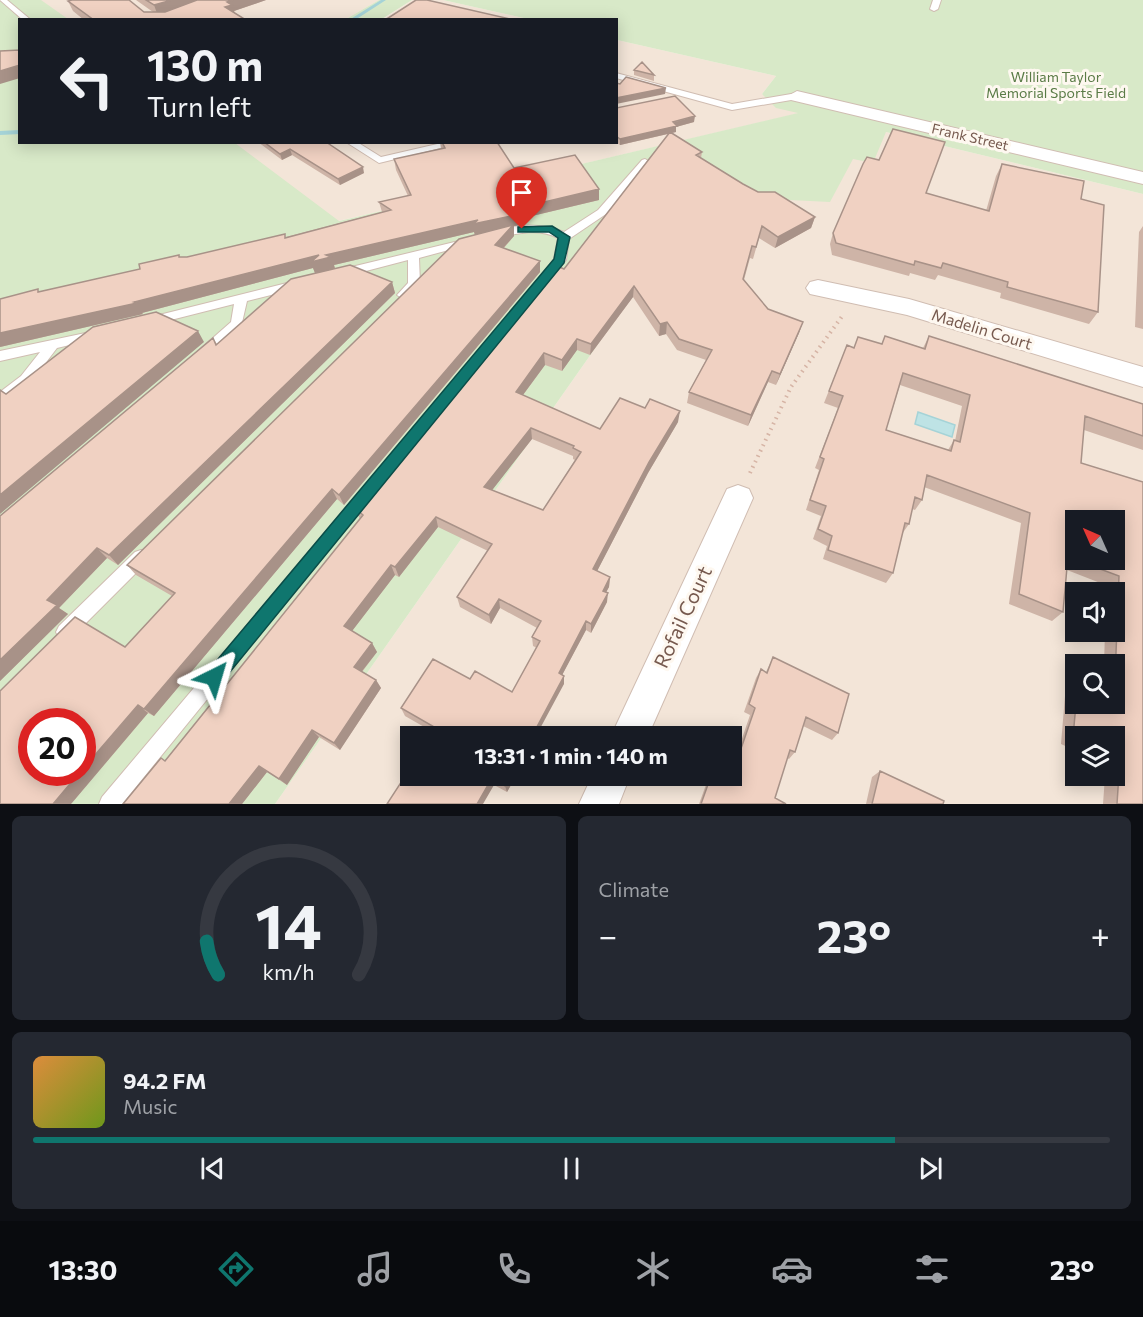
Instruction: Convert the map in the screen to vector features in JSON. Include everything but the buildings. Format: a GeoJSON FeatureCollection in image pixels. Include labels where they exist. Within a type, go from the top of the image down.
{"type":"FeatureCollection","features":[{"type":"Feature","properties":{"kind":"street","name":"Frank Street"},"geometry":{"type":"LineString","coordinates":[[797,96],[1143,178]]}},
{"type":"Feature","properties":{"kind":"street","name":"Madelin Court"},"geometry":{"type":"LineString","coordinates":[[818,288],[909,307],[1143,377]]}},
{"type":"Feature","properties":{"kind":"street","name":"Rofail Court"},"geometry":{"type":"LineString","coordinates":[[634,726],[738,498]]}},
{"type":"Feature","properties":{"kind":"street"},"geometry":{"type":"LineString","coordinates":[[599,804],[607,786]]}},
{"type":"Feature","properties":{"kind":"lane"},"geometry":{"type":"LineString","coordinates":[[2,0],[25,18]]}},
{"type":"Feature","properties":{"kind":"lane"},"geometry":{"type":"LineString","coordinates":[[934,9],[937,0]]}},
{"type":"Feature","properties":{"kind":"lane"},"geometry":{"type":"LineString","coordinates":[[618,76],[732,107],[797,96]]}},
{"type":"Feature","properties":{"kind":"lane"},"geometry":{"type":"LineString","coordinates":[[662,99],[685,94]]}},
{"type":"Feature","properties":{"kind":"lane"},"geometry":{"type":"LineString","coordinates":[[353,144],[379,160],[452,144]]}},
{"type":"Feature","properties":{"kind":"lane"},"geometry":{"type":"LineString","coordinates":[[537,288],[560,260],[564,237],[602,212],[645,162]]}},
{"type":"Feature","properties":{"kind":"lane"},"geometry":{"type":"LineString","coordinates":[[329,277],[484,238],[532,229],[552,229],[564,237]]}},
{"type":"Feature","properties":{"kind":"lane"},"geometry":{"type":"LineString","coordinates":[[388,309],[414,284],[413,255]]}},
{"type":"Feature","properties":{"kind":"lane"},"geometry":{"type":"LineString","coordinates":[[141,323],[307,282]]}},
{"type":"Feature","properties":{"kind":"lane"},"geometry":{"type":"LineString","coordinates":[[192,363],[237,324],[241,299]]}},
{"type":"Feature","properties":{"kind":"lane"},"geometry":{"type":"LineString","coordinates":[[0,356],[108,332]]}},
{"type":"Feature","properties":{"kind":"lane"},"geometry":{"type":"LineString","coordinates":[[0,399],[26,379],[52,345]]}},
{"type":"Feature","properties":{"kind":"lane"},"geometry":{"type":"LineString","coordinates":[[109,804],[376,482]]}},
{"type":"Feature","properties":{"kind":"lane"},"geometry":{"type":"LineString","coordinates":[[51,646],[152,545]]}},
{"type":"Feature","properties":{"kind":"path"},"geometry":{"type":"LineString","coordinates":[[738,498],[791,387],[845,313],[845,294]]}},
{"type":"Feature","properties":{"kind":"shaded area"},"geometry":{"type":"Polygon","coordinates":[[[0,0],[379,0],[348,18],[18,18],[18,144],[618,144],[618,40],[776,76],[762,94],[800,113],[0,300],[0,0]]]}},
{"type":"Feature","properties":{"kind":"shaded area"},"geometry":{"type":"Polygon","coordinates":[[[412,0],[443,0],[524,18],[385,18],[412,0]]]}},
{"type":"Feature","properties":{"kind":"shaded area"},"geometry":{"type":"Polygon","coordinates":[[[886,132],[1143,194],[1143,804],[275,804],[707,189],[853,158],[886,132]]]}},
{"type":"Feature","properties":{"kind":"green space","name":"William Taylor Memorial Sports Field"},"geometry":{"type":"Polygon","coordinates":[[[0,0],[41,0],[67,18],[18,18],[18,144],[236,144],[339,221],[798,113],[776,108],[762,94],[776,76],[618,40],[618,18],[524,18],[443,0],[1143,0],[1143,194],[886,132],[873,163],[853,159],[830,202],[769,199],[707,189],[275,804],[0,804],[0,0]]]}},
{"type":"Feature","properties":{"kind":"green space"},"geometry":{"type":"Polygon","coordinates":[[[379,0],[412,0],[384,18],[348,18],[379,0]]]}},
{"type":"Feature","properties":{"kind":"water"},"geometry":{"type":"Polygon","coordinates":[[[918,412],[955,425],[952,437],[915,424],[918,412]]]}},
{"type":"Feature","properties":{"kind":"waterway"},"geometry":{"type":"LineString","coordinates":[[354,18],[384,0]]}},
{"type":"Feature","properties":{"kind":"waterway"},"geometry":{"type":"LineString","coordinates":[[0,133],[18,132]]}},
{"type":"Feature","properties":{"kind":"route"},"geometry":{"type":"LineString","coordinates":[[214,677],[560,260],[564,237],[552,229],[522,229]]}}]}
